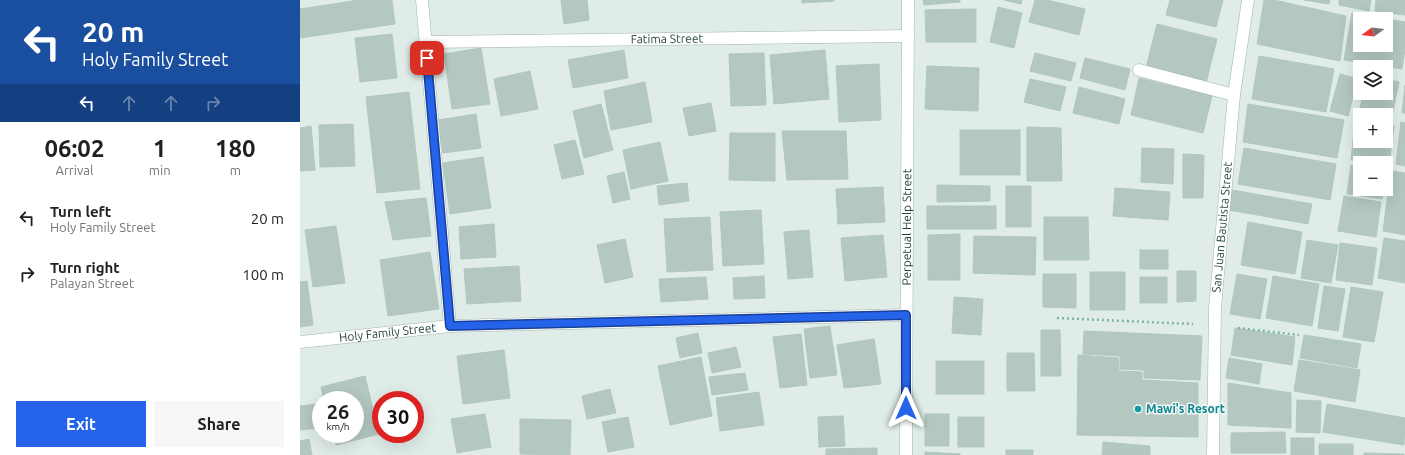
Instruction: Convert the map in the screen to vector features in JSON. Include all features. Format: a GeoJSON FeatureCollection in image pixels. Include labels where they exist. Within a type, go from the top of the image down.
{"type":"FeatureCollection","features":[{"type":"Feature","properties":{"kind":"street"},"geometry":{"type":"LineString","coordinates":[[422,0],[450,326]]}},
{"type":"Feature","properties":{"kind":"street","name":"Perpetual Help Street"},"geometry":{"type":"LineString","coordinates":[[906,455],[908,0]]}},
{"type":"Feature","properties":{"kind":"street","name":"San Juan Bautista Street"},"geometry":{"type":"LineString","coordinates":[[1213,455],[1215,308],[1234,95],[1248,0]]}},
{"type":"Feature","properties":{"kind":"street","name":"Fatima Street"},"geometry":{"type":"LineString","coordinates":[[425,42],[908,36]]}},
{"type":"Feature","properties":{"kind":"street"},"geometry":{"type":"LineString","coordinates":[[1139,70],[1234,95]]}},
{"type":"Feature","properties":{"kind":"street","name":"Holy Family Street"},"geometry":{"type":"LineString","coordinates":[[300,342],[450,326],[906,315]]}},
{"type":"Feature","properties":{"kind":"path"},"geometry":{"type":"LineString","coordinates":[[1057,318],[1215,325],[1299,335]]}},
{"type":"Feature","properties":{"kind":"building"},"geometry":{"type":"Polygon","coordinates":[[[359,0],[392,0],[395,24],[300,38],[300,9],[359,0]]]}},
{"type":"Feature","properties":{"kind":"building"},"geometry":{"type":"Polygon","coordinates":[[[561,0],[587,0],[589,20],[564,24],[561,0]]]}},
{"type":"Feature","properties":{"kind":"building"},"geometry":{"type":"Polygon","coordinates":[[[802,0],[834,0],[834,1],[802,3],[802,0]]]}},
{"type":"Feature","properties":{"kind":"building"},"geometry":{"type":"Polygon","coordinates":[[[923,0],[960,0],[960,2],[924,5],[923,0]]]}},
{"type":"Feature","properties":{"kind":"building"},"geometry":{"type":"Polygon","coordinates":[[[1004,0],[1022,0],[1021,4],[1004,0]]]}},
{"type":"Feature","properties":{"kind":"building"},"geometry":{"type":"Polygon","coordinates":[[[1035,0],[1047,0],[1085,9],[1079,35],[1029,22],[1035,0]]]}},
{"type":"Feature","properties":{"kind":"building"},"geometry":{"type":"Polygon","coordinates":[[[1170,0],[1223,0],[1216,27],[1166,15],[1170,0]]]}},
{"type":"Feature","properties":{"kind":"building"},"geometry":{"type":"Polygon","coordinates":[[[1264,0],[1274,0],[1346,16],[1340,61],[1257,44],[1264,0]]]}},
{"type":"Feature","properties":{"kind":"building"},"geometry":{"type":"Polygon","coordinates":[[[1304,0],[1330,0],[1329,4],[1304,0]]]}},
{"type":"Feature","properties":{"kind":"building"},"geometry":{"type":"Polygon","coordinates":[[[1339,0],[1371,0],[1369,11],[1339,5],[1339,0]]]}},
{"type":"Feature","properties":{"kind":"building"},"geometry":{"type":"Polygon","coordinates":[[[1376,0],[1405,0],[1405,15],[1393,13],[1393,12],[1375,11],[1376,0]]]}},
{"type":"Feature","properties":{"kind":"building"},"geometry":{"type":"Polygon","coordinates":[[[998,7],[1022,13],[1014,48],[990,42],[998,7]]]}},
{"type":"Feature","properties":{"kind":"building"},"geometry":{"type":"Polygon","coordinates":[[[976,9],[976,42],[926,42],[925,10],[976,9]]]}},
{"type":"Feature","properties":{"kind":"building"},"geometry":{"type":"Polygon","coordinates":[[[1352,13],[1353,52],[1393,52],[1393,20],[1405,22],[1405,49],[1402,69],[1393,68],[1393,60],[1353,60],[1353,61],[1344,60],[1352,13]]]}},
{"type":"Feature","properties":{"kind":"building"},"geometry":{"type":"Polygon","coordinates":[[[1157,24],[1217,39],[1206,83],[1146,68],[1157,24]]]}},
{"type":"Feature","properties":{"kind":"building"},"geometry":{"type":"Polygon","coordinates":[[[392,34],[397,78],[360,82],[355,38],[392,34]]]}},
{"type":"Feature","properties":{"kind":"building"},"geometry":{"type":"Polygon","coordinates":[[[481,48],[490,104],[452,109],[444,54],[481,48]]]}},
{"type":"Feature","properties":{"kind":"building"},"geometry":{"type":"Polygon","coordinates":[[[624,50],[628,78],[573,88],[568,60],[624,50]]]}},
{"type":"Feature","properties":{"kind":"building"},"geometry":{"type":"Polygon","coordinates":[[[825,50],[829,99],[774,104],[770,55],[825,50]]]}},
{"type":"Feature","properties":{"kind":"building"},"geometry":{"type":"Polygon","coordinates":[[[764,53],[766,105],[731,106],[729,54],[764,53]]]}},
{"type":"Feature","properties":{"kind":"building"},"geometry":{"type":"Polygon","coordinates":[[[1035,53],[1076,63],[1071,81],[1030,71],[1035,53]]]}},
{"type":"Feature","properties":{"kind":"building"},"geometry":{"type":"Polygon","coordinates":[[[1259,56],[1334,69],[1326,112],[1252,99],[1259,56]]]}},
{"type":"Feature","properties":{"kind":"building"},"geometry":{"type":"Polygon","coordinates":[[[1085,58],[1130,69],[1125,90],[1080,78],[1085,58]]]}},
{"type":"Feature","properties":{"kind":"building"},"geometry":{"type":"Polygon","coordinates":[[[879,64],[881,120],[839,122],[836,66],[879,64]]]}},
{"type":"Feature","properties":{"kind":"building"},"geometry":{"type":"Polygon","coordinates":[[[927,66],[979,68],[978,111],[925,109],[927,66]]]}},
{"type":"Feature","properties":{"kind":"building"},"geometry":{"type":"Polygon","coordinates":[[[530,71],[538,109],[501,116],[494,79],[530,71]]]}},
{"type":"Feature","properties":{"kind":"building"},"geometry":{"type":"Polygon","coordinates":[[[1340,74],[1353,78],[1353,98],[1348,116],[1330,111],[1340,74]]]}},
{"type":"Feature","properties":{"kind":"building"},"geometry":{"type":"Polygon","coordinates":[[[1139,78],[1212,96],[1203,133],[1131,115],[1139,78]]]}},
{"type":"Feature","properties":{"kind":"building"},"geometry":{"type":"Polygon","coordinates":[[[1030,79],[1066,87],[1060,111],[1024,102],[1030,79]]]}},
{"type":"Feature","properties":{"kind":"building"},"geometry":{"type":"Polygon","coordinates":[[[1393,81],[1399,82],[1393,111],[1393,108],[1360,108],[1362,100],[1393,100],[1393,81]]]}},
{"type":"Feature","properties":{"kind":"building"},"geometry":{"type":"Polygon","coordinates":[[[645,82],[652,122],[611,130],[604,91],[645,82]]]}},
{"type":"Feature","properties":{"kind":"building"},"geometry":{"type":"Polygon","coordinates":[[[1405,85],[1405,113],[1402,113],[1405,85]]]}},
{"type":"Feature","properties":{"kind":"building"},"geometry":{"type":"Polygon","coordinates":[[[1079,87],[1125,99],[1119,124],[1073,113],[1079,87]]]}},
{"type":"Feature","properties":{"kind":"building"},"geometry":{"type":"Polygon","coordinates":[[[409,92],[420,189],[377,193],[366,97],[409,92]]]}},
{"type":"Feature","properties":{"kind":"building"},"geometry":{"type":"Polygon","coordinates":[[[711,103],[716,131],[689,136],[683,108],[711,103]]]}},
{"type":"Feature","properties":{"kind":"building"},"geometry":{"type":"Polygon","coordinates":[[[601,104],[613,150],[584,158],[573,111],[601,104]]]}},
{"type":"Feature","properties":{"kind":"building"},"geometry":{"type":"Polygon","coordinates":[[[1248,104],[1344,120],[1337,158],[1243,142],[1248,104]]]}},
{"type":"Feature","properties":{"kind":"building"},"geometry":{"type":"Polygon","coordinates":[[[476,114],[481,148],[443,153],[438,120],[476,114]]]}},
{"type":"Feature","properties":{"kind":"building"},"geometry":{"type":"Polygon","coordinates":[[[1401,122],[1405,123],[1405,166],[1396,164],[1401,122]]]}},
{"type":"Feature","properties":{"kind":"building"},"geometry":{"type":"Polygon","coordinates":[[[353,124],[355,166],[320,167],[319,125],[353,124]]]}},
{"type":"Feature","properties":{"kind":"building"},"geometry":{"type":"Polygon","coordinates":[[[311,126],[315,170],[300,171],[300,128],[311,126]]]}},
{"type":"Feature","properties":{"kind":"building"},"geometry":{"type":"Polygon","coordinates":[[[1027,127],[1061,128],[1062,181],[1027,181],[1027,127]]]}},
{"type":"Feature","properties":{"kind":"building"},"geometry":{"type":"Polygon","coordinates":[[[960,130],[1020,130],[1020,175],[960,175],[960,130]]]}},
{"type":"Feature","properties":{"kind":"building"},"geometry":{"type":"Polygon","coordinates":[[[782,131],[846,131],[848,179],[787,180],[782,131]]]}},
{"type":"Feature","properties":{"kind":"building"},"geometry":{"type":"Polygon","coordinates":[[[730,133],[775,133],[775,181],[729,180],[730,133]]]}},
{"type":"Feature","properties":{"kind":"building"},"geometry":{"type":"Polygon","coordinates":[[[575,140],[584,174],[562,179],[554,145],[575,140]]]}},
{"type":"Feature","properties":{"kind":"building"},"geometry":{"type":"Polygon","coordinates":[[[1353,140],[1353,148],[1391,148],[1390,156],[1353,156],[1353,160],[1351,160],[1353,140]]]}},
{"type":"Feature","properties":{"kind":"building"},"geometry":{"type":"Polygon","coordinates":[[[660,142],[668,181],[631,189],[623,150],[660,142]]]}},
{"type":"Feature","properties":{"kind":"building"},"geometry":{"type":"Polygon","coordinates":[[[1142,148],[1174,149],[1173,184],[1141,182],[1142,148]]]}},
{"type":"Feature","properties":{"kind":"building"},"geometry":{"type":"Polygon","coordinates":[[[1244,148],[1336,164],[1330,200],[1238,184],[1244,148]]]}},
{"type":"Feature","properties":{"kind":"building"},"geometry":{"type":"Polygon","coordinates":[[[1183,154],[1204,155],[1203,198],[1183,198],[1183,154]]]}},
{"type":"Feature","properties":{"kind":"building"},"geometry":{"type":"Polygon","coordinates":[[[483,157],[491,208],[450,214],[443,163],[483,157]]]}},
{"type":"Feature","properties":{"kind":"building"},"geometry":{"type":"Polygon","coordinates":[[[1351,165],[1353,165],[1353,195],[1347,194],[1351,165]]]}},
{"type":"Feature","properties":{"kind":"building"},"geometry":{"type":"Polygon","coordinates":[[[1393,171],[1405,173],[1405,235],[1383,231],[1388,196],[1393,196],[1393,171]]]}},
{"type":"Feature","properties":{"kind":"building"},"geometry":{"type":"Polygon","coordinates":[[[624,172],[630,199],[613,203],[607,176],[624,172]]]}},
{"type":"Feature","properties":{"kind":"building"},"geometry":{"type":"Polygon","coordinates":[[[687,183],[689,201],[659,205],[657,186],[687,183]]]}},
{"type":"Feature","properties":{"kind":"building"},"geometry":{"type":"Polygon","coordinates":[[[937,185],[990,186],[990,201],[937,202],[937,185]]]}},
{"type":"Feature","properties":{"kind":"building"},"geometry":{"type":"Polygon","coordinates":[[[1006,186],[1031,186],[1031,227],[1006,227],[1006,186]]]}},
{"type":"Feature","properties":{"kind":"building"},"geometry":{"type":"Polygon","coordinates":[[[883,187],[885,222],[838,224],[836,189],[883,187]]]}},
{"type":"Feature","properties":{"kind":"building"},"geometry":{"type":"Polygon","coordinates":[[[1115,188],[1170,192],[1168,220],[1113,216],[1115,188]]]}},
{"type":"Feature","properties":{"kind":"building"},"geometry":{"type":"Polygon","coordinates":[[[1232,190],[1312,204],[1308,224],[1229,210],[1232,190]]]}},
{"type":"Feature","properties":{"kind":"building"},"geometry":{"type":"Polygon","coordinates":[[[1344,196],[1381,202],[1376,237],[1338,231],[1344,196]]]}},
{"type":"Feature","properties":{"kind":"building"},"geometry":{"type":"Polygon","coordinates":[[[1361,196],[1383,196],[1382,199],[1361,196]]]}},
{"type":"Feature","properties":{"kind":"building"},"geometry":{"type":"Polygon","coordinates":[[[426,198],[431,236],[393,240],[385,202],[426,198]]]}},
{"type":"Feature","properties":{"kind":"building"},"geometry":{"type":"Polygon","coordinates":[[[927,206],[996,206],[996,229],[927,229],[927,206]]]}},
{"type":"Feature","properties":{"kind":"building"},"geometry":{"type":"Polygon","coordinates":[[[761,210],[764,264],[723,266],[720,212],[761,210]]]}},
{"type":"Feature","properties":{"kind":"building"},"geometry":{"type":"Polygon","coordinates":[[[710,217],[713,270],[667,272],[664,219],[710,217]]]}},
{"type":"Feature","properties":{"kind":"building"},"geometry":{"type":"Polygon","coordinates":[[[1044,217],[1088,217],[1089,260],[1044,260],[1044,217]]]}},
{"type":"Feature","properties":{"kind":"building"},"geometry":{"type":"Polygon","coordinates":[[[1248,222],[1302,232],[1295,274],[1241,265],[1248,222]]]}},
{"type":"Feature","properties":{"kind":"building"},"geometry":{"type":"Polygon","coordinates":[[[494,224],[496,257],[461,259],[459,227],[494,224]]]}},
{"type":"Feature","properties":{"kind":"building"},"geometry":{"type":"Polygon","coordinates":[[[336,226],[345,283],[313,287],[305,230],[336,226]]]}},
{"type":"Feature","properties":{"kind":"building"},"geometry":{"type":"Polygon","coordinates":[[[809,230],[813,277],[788,279],[784,232],[809,230]]]}},
{"type":"Feature","properties":{"kind":"building"},"geometry":{"type":"Polygon","coordinates":[[[960,234],[960,280],[928,280],[928,235],[960,234]]]}},
{"type":"Feature","properties":{"kind":"building"},"geometry":{"type":"Polygon","coordinates":[[[883,235],[887,277],[845,281],[841,238],[883,235]]]}},
{"type":"Feature","properties":{"kind":"building"},"geometry":{"type":"Polygon","coordinates":[[[974,236],[1036,237],[1035,275],[973,273],[974,236]]]}},
{"type":"Feature","properties":{"kind":"building"},"geometry":{"type":"Polygon","coordinates":[[[1384,238],[1405,241],[1405,283],[1378,278],[1384,238]]]}},
{"type":"Feature","properties":{"kind":"building"},"geometry":{"type":"Polygon","coordinates":[[[625,239],[633,277],[605,283],[597,245],[625,239]]]}},
{"type":"Feature","properties":{"kind":"building"},"geometry":{"type":"Polygon","coordinates":[[[1307,240],[1338,245],[1331,283],[1301,278],[1307,240]]]}},
{"type":"Feature","properties":{"kind":"building"},"geometry":{"type":"Polygon","coordinates":[[[1340,243],[1377,248],[1372,285],[1336,280],[1340,243]]]}},
{"type":"Feature","properties":{"kind":"building"},"geometry":{"type":"Polygon","coordinates":[[[1140,250],[1168,250],[1168,269],[1140,269],[1140,250]]]}},
{"type":"Feature","properties":{"kind":"building"},"geometry":{"type":"Polygon","coordinates":[[[430,252],[439,309],[388,316],[380,260],[430,252]]]}},
{"type":"Feature","properties":{"kind":"building"},"geometry":{"type":"Polygon","coordinates":[[[519,266],[521,301],[467,304],[464,269],[519,266]]]}},
{"type":"Feature","properties":{"kind":"building"},"geometry":{"type":"Polygon","coordinates":[[[1177,271],[1196,271],[1196,301],[1177,302],[1177,271]]]}},
{"type":"Feature","properties":{"kind":"building"},"geometry":{"type":"Polygon","coordinates":[[[1090,272],[1125,272],[1125,310],[1090,310],[1090,272]]]}},
{"type":"Feature","properties":{"kind":"building"},"geometry":{"type":"Polygon","coordinates":[[[1043,274],[1076,274],[1076,308],[1043,307],[1043,274]]]}},
{"type":"Feature","properties":{"kind":"building"},"geometry":{"type":"Polygon","coordinates":[[[1237,274],[1267,279],[1260,319],[1230,314],[1237,274]]]}},
{"type":"Feature","properties":{"kind":"building"},"geometry":{"type":"Polygon","coordinates":[[[764,276],[765,298],[734,299],[733,278],[764,276]]]}},
{"type":"Feature","properties":{"kind":"building"},"geometry":{"type":"Polygon","coordinates":[[[1273,276],[1319,284],[1312,326],[1266,318],[1273,276]]]}},
{"type":"Feature","properties":{"kind":"building"},"geometry":{"type":"Polygon","coordinates":[[[706,277],[708,299],[661,302],[659,279],[706,277]]]}},
{"type":"Feature","properties":{"kind":"building"},"geometry":{"type":"Polygon","coordinates":[[[1140,277],[1167,277],[1167,303],[1140,303],[1140,277]]]}},
{"type":"Feature","properties":{"kind":"building"},"geometry":{"type":"Polygon","coordinates":[[[307,281],[313,325],[300,327],[300,282],[307,281]]]}},
{"type":"Feature","properties":{"kind":"building"},"geometry":{"type":"Polygon","coordinates":[[[1324,286],[1345,289],[1338,331],[1318,328],[1324,286]]]}},
{"type":"Feature","properties":{"kind":"building"},"geometry":{"type":"Polygon","coordinates":[[[1351,287],[1383,292],[1374,342],[1343,337],[1351,287]]]}},
{"type":"Feature","properties":{"kind":"building"},"geometry":{"type":"Polygon","coordinates":[[[954,297],[983,299],[981,335],[952,333],[954,297]]]}},
{"type":"Feature","properties":{"kind":"building"},"geometry":{"type":"Polygon","coordinates":[[[830,326],[837,375],[810,378],[804,329],[830,326]]]}},
{"type":"Feature","properties":{"kind":"building"},"geometry":{"type":"Polygon","coordinates":[[[1235,328],[1295,337],[1292,365],[1231,355],[1235,328]]]}},
{"type":"Feature","properties":{"kind":"building"},"geometry":{"type":"Polygon","coordinates":[[[1041,330],[1060,330],[1061,376],[1041,376],[1041,330]]]}},
{"type":"Feature","properties":{"kind":"building"},"geometry":{"type":"Polygon","coordinates":[[[1084,331],[1202,336],[1200,380],[1144,378],[1144,370],[1120,369],[1120,356],[1083,354],[1084,331]]]}},
{"type":"Feature","properties":{"kind":"building"},"geometry":{"type":"Polygon","coordinates":[[[698,333],[702,353],[680,358],[676,338],[698,333]]]}},
{"type":"Feature","properties":{"kind":"building"},"geometry":{"type":"Polygon","coordinates":[[[801,334],[807,385],[780,388],[773,337],[801,334]]]}},
{"type":"Feature","properties":{"kind":"building"},"geometry":{"type":"Polygon","coordinates":[[[1304,335],[1361,344],[1357,368],[1300,358],[1304,335]]]}},
{"type":"Feature","properties":{"kind":"building"},"geometry":{"type":"Polygon","coordinates":[[[874,339],[881,384],[844,388],[837,345],[874,339]]]}},
{"type":"Feature","properties":{"kind":"building"},"geometry":{"type":"Polygon","coordinates":[[[736,347],[741,367],[712,373],[708,353],[736,347]]]}},
{"type":"Feature","properties":{"kind":"building"},"geometry":{"type":"Polygon","coordinates":[[[504,350],[510,398],[463,404],[457,356],[504,350]]]}},
{"type":"Feature","properties":{"kind":"building"},"geometry":{"type":"Polygon","coordinates":[[[1007,353],[1034,353],[1035,391],[1007,391],[1007,353]]]}},
{"type":"Feature","properties":{"kind":"building","name":"Mawi's Resort"},"geometry":{"type":"Polygon","coordinates":[[[1078,355],[1118,358],[1119,371],[1142,372],[1142,380],[1198,383],[1198,437],[1077,435],[1078,355]]]}},
{"type":"Feature","properties":{"kind":"building"},"geometry":{"type":"Polygon","coordinates":[[[701,357],[712,416],[670,425],[658,366],[701,357]]]}},
{"type":"Feature","properties":{"kind":"building"},"geometry":{"type":"Polygon","coordinates":[[[1229,358],[1262,364],[1259,384],[1226,378],[1229,358]]]}},
{"type":"Feature","properties":{"kind":"building"},"geometry":{"type":"Polygon","coordinates":[[[1299,360],[1360,370],[1355,402],[1294,391],[1299,360]]]}},
{"type":"Feature","properties":{"kind":"building"},"geometry":{"type":"Polygon","coordinates":[[[936,361],[984,361],[984,394],[936,394],[936,361]]]}},
{"type":"Feature","properties":{"kind":"building"},"geometry":{"type":"Polygon","coordinates":[[[745,373],[748,390],[712,395],[709,377],[745,373]]]}},
{"type":"Feature","properties":{"kind":"building"},"geometry":{"type":"Polygon","coordinates":[[[365,376],[372,405],[372,436],[364,438],[364,391],[322,391],[321,387],[365,376]]]}},
{"type":"Feature","properties":{"kind":"building"},"geometry":{"type":"Polygon","coordinates":[[[1228,383],[1291,393],[1291,428],[1228,425],[1228,383]]]}},
{"type":"Feature","properties":{"kind":"building"},"geometry":{"type":"Polygon","coordinates":[[[610,389],[616,413],[587,419],[582,396],[610,389]]]}},
{"type":"Feature","properties":{"kind":"building"},"geometry":{"type":"Polygon","coordinates":[[[759,392],[764,425],[720,431],[716,398],[759,392]]]}},
{"type":"Feature","properties":{"kind":"building"},"geometry":{"type":"Polygon","coordinates":[[[1297,400],[1321,401],[1320,433],[1296,432],[1297,400]]]}},
{"type":"Feature","properties":{"kind":"building"},"geometry":{"type":"Polygon","coordinates":[[[312,404],[312,429],[300,430],[300,406],[312,404]]]}},
{"type":"Feature","properties":{"kind":"building"},"geometry":{"type":"Polygon","coordinates":[[[1327,404],[1405,418],[1404,445],[1323,432],[1327,404]]]}},
{"type":"Feature","properties":{"kind":"building"},"geometry":{"type":"Polygon","coordinates":[[[485,414],[491,447],[457,453],[451,419],[485,414]]]}},
{"type":"Feature","properties":{"kind":"building"},"geometry":{"type":"Polygon","coordinates":[[[925,414],[949,414],[949,446],[925,446],[925,414]]]}},
{"type":"Feature","properties":{"kind":"building"},"geometry":{"type":"Polygon","coordinates":[[[843,416],[845,446],[819,447],[818,417],[843,416]]]}},
{"type":"Feature","properties":{"kind":"building"},"geometry":{"type":"Polygon","coordinates":[[[628,417],[634,447],[608,452],[602,422],[628,417]]]}},
{"type":"Feature","properties":{"kind":"building"},"geometry":{"type":"Polygon","coordinates":[[[958,417],[984,417],[984,447],[958,447],[958,417]]]}},
{"type":"Feature","properties":{"kind":"building"},"geometry":{"type":"Polygon","coordinates":[[[520,419],[571,420],[570,455],[520,454],[520,419]]]}},
{"type":"Feature","properties":{"kind":"building"},"geometry":{"type":"Polygon","coordinates":[[[1285,432],[1286,453],[1231,453],[1231,433],[1285,432]]]}},
{"type":"Feature","properties":{"kind":"building"},"geometry":{"type":"Polygon","coordinates":[[[1291,438],[1314,438],[1314,455],[1291,455],[1291,438]]]}},
{"type":"Feature","properties":{"kind":"building"},"geometry":{"type":"Polygon","coordinates":[[[309,439],[312,455],[300,455],[300,441],[309,439]]]}},
{"type":"Feature","properties":{"kind":"building"},"geometry":{"type":"Polygon","coordinates":[[[1103,442],[1150,446],[1150,455],[1102,455],[1103,442]]]}},
{"type":"Feature","properties":{"kind":"building"},"geometry":{"type":"Polygon","coordinates":[[[1319,444],[1353,444],[1353,455],[1319,455],[1319,444]]]}},
{"type":"Feature","properties":{"kind":"building"},"geometry":{"type":"Polygon","coordinates":[[[877,448],[877,455],[826,455],[826,449],[877,448]]]}},
{"type":"Feature","properties":{"kind":"building"},"geometry":{"type":"Polygon","coordinates":[[[1006,450],[1033,450],[1033,455],[1006,455],[1006,450]]]}},
{"type":"Feature","properties":{"kind":"building"},"geometry":{"type":"Polygon","coordinates":[[[925,452],[960,454],[960,455],[925,455],[925,452]]]}},
{"type":"Feature","properties":{"kind":"building"},"geometry":{"type":"Polygon","coordinates":[[[1364,453],[1404,454],[1404,455],[1364,455],[1364,453]]]}},
{"type":"Feature","properties":{"kind":"place","name":"Mawi's Resort"},"geometry":{"type":"Point","coordinates":[1138,409]}},
{"type":"Feature","properties":{"kind":"route"},"geometry":{"type":"LineString","coordinates":[[427,58],[450,326],[906,315],[906,408]]}}]}
